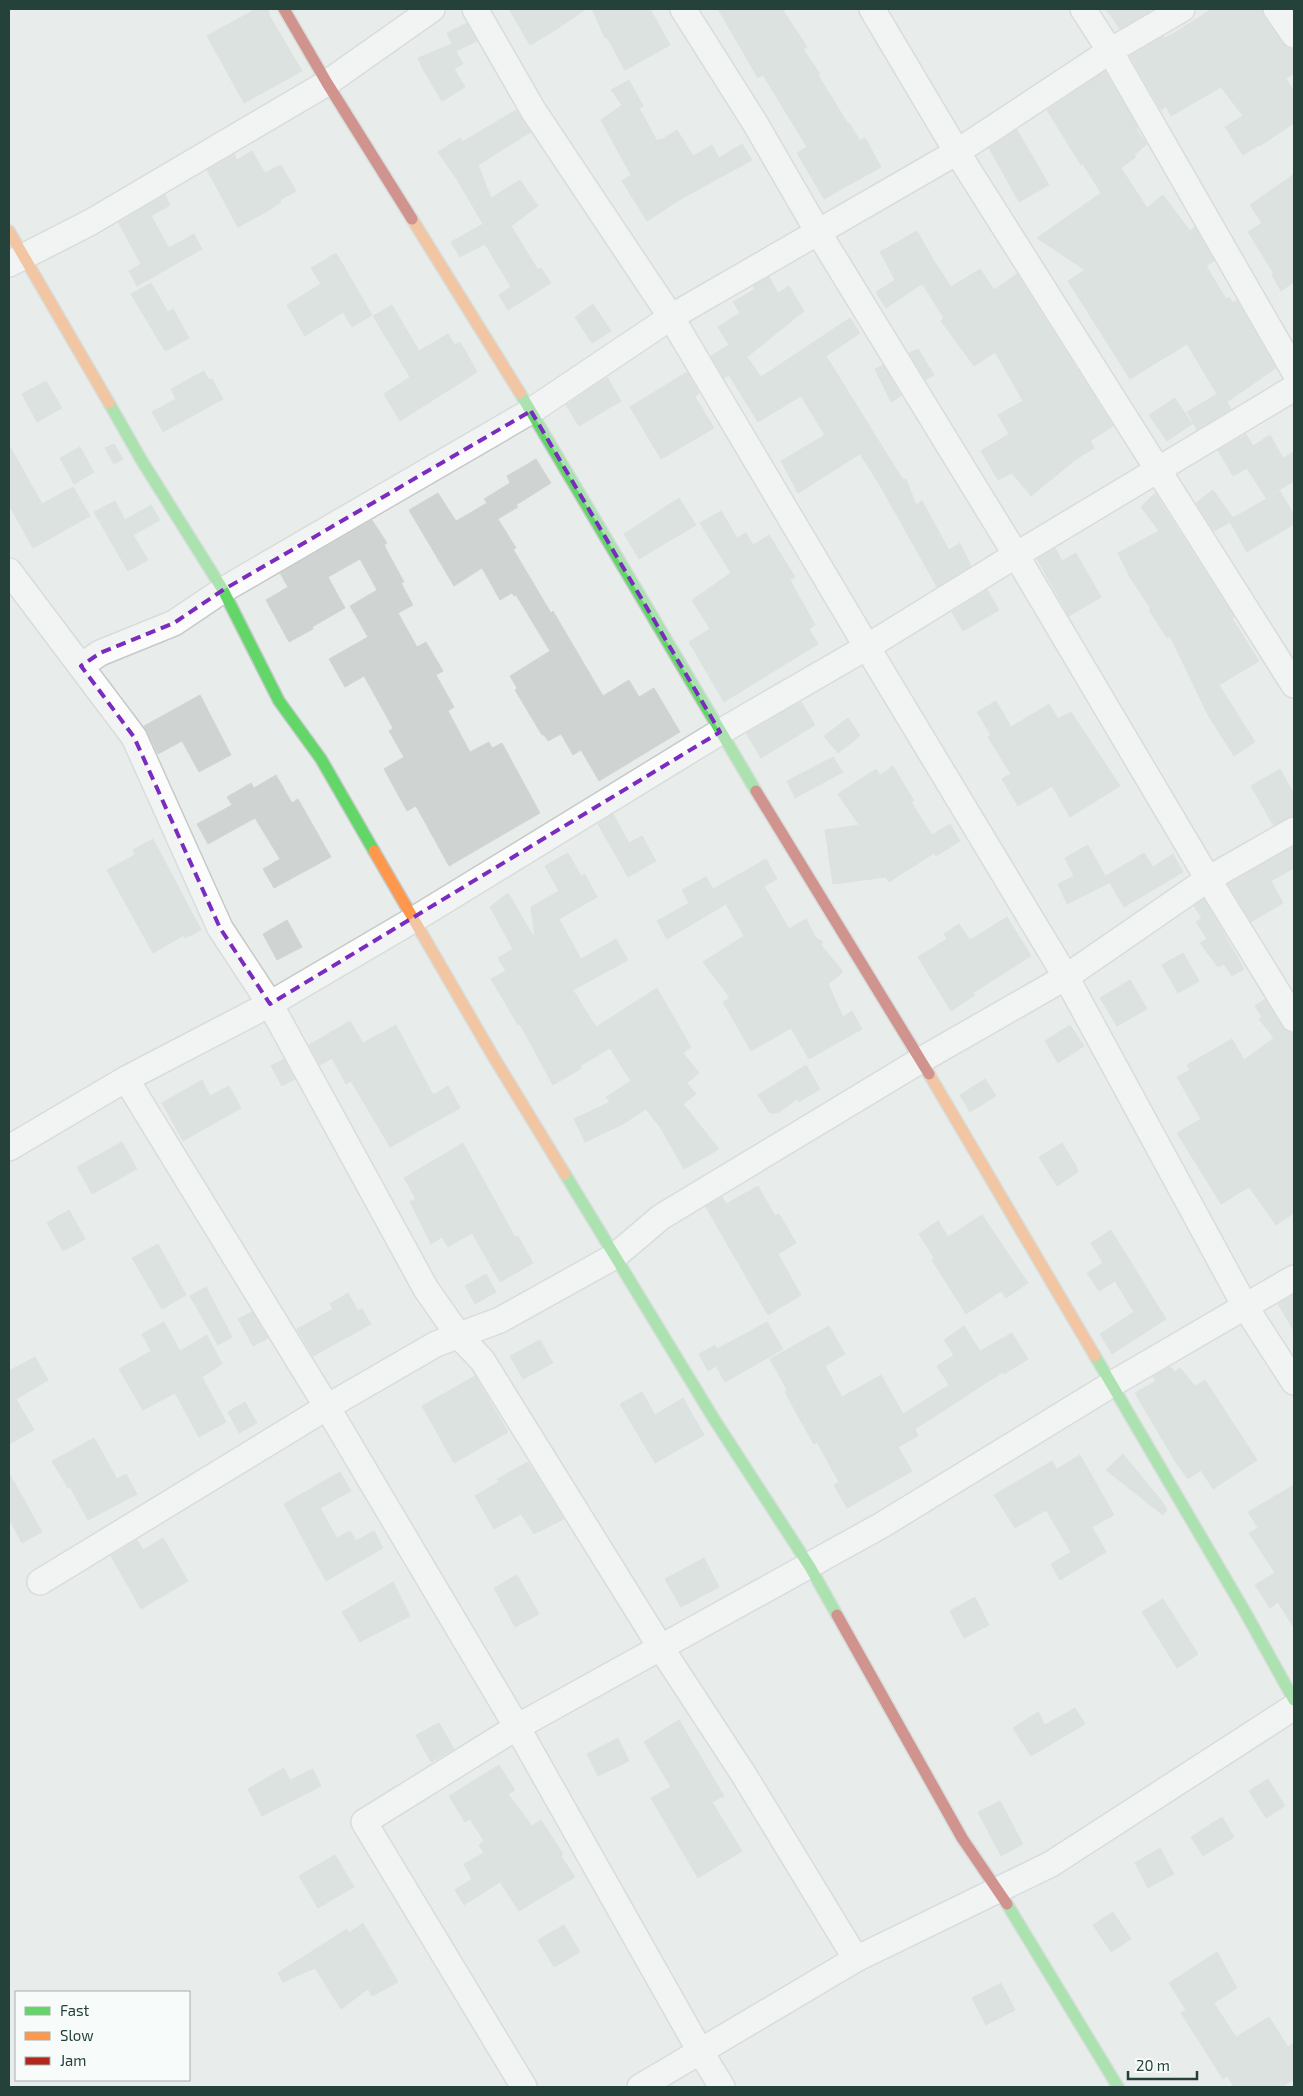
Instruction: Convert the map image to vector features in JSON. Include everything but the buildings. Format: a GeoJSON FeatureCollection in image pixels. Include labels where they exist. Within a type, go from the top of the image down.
{"type":"FeatureCollection","features":[{"type":"Feature","properties":{"kind":"street"},"geometry":{"type":"LineString","coordinates":[[284,9],[531,411],[720,732],[922,1060],[1244,1610],[1294,1700]]}},
{"type":"Feature","properties":{"kind":"street"},"geometry":{"type":"LineString","coordinates":[[16,260],[91,222],[328,83],[432,9]]}},
{"type":"Feature","properties":{"kind":"street"},"geometry":{"type":"LineString","coordinates":[[475,9],[533,110],[671,317],[866,647],[1066,977],[1246,1308],[1294,1382]]}},
{"type":"Feature","properties":{"kind":"street"},"geometry":{"type":"LineString","coordinates":[[683,9],[755,123],[818,232],[1016,555],[1208,879],[1294,1019]]}},
{"type":"Feature","properties":{"kind":"street"},"geometry":{"type":"LineString","coordinates":[[872,9],[957,152],[1294,685]]}},
{"type":"Feature","properties":{"kind":"street"},"geometry":{"type":"LineString","coordinates":[[1083,9],[1110,51],[1294,371]]}},
{"type":"Feature","properties":{"kind":"street"},"geometry":{"type":"LineString","coordinates":[[81,666],[100,652],[174,623],[223,590],[531,411],[671,317],[957,152],[1110,51],[1182,9]]}},
{"type":"Feature","properties":{"kind":"street"},"geometry":{"type":"LineString","coordinates":[[1276,9],[1294,35]]}},
{"type":"Feature","properties":{"kind":"street"},"geometry":{"type":"LineString","coordinates":[[9,231],[16,260],[223,590],[279,701],[321,759],[413,920],[615,1256],[714,1419],[810,1567],[962,1838],[998,1890],[1118,2087]]}},
{"type":"Feature","properties":{"kind":"street"},"geometry":{"type":"LineString","coordinates":[[9,1148],[126,1079],[270,1004],[413,920],[720,732],[866,647],[1294,388]]}},
{"type":"Feature","properties":{"kind":"street"},"geometry":{"type":"LineString","coordinates":[[9,571],[134,737],[220,928],[270,1004],[426,1289],[458,1336],[482,1360],[661,1648],[744,1775],[856,1959]]}},
{"type":"Feature","properties":{"kind":"street"},"geometry":{"type":"LineString","coordinates":[[40,1582],[327,1407],[436,1344],[500,1320],[615,1256],[661,1217],[922,1060],[1066,977],[1208,879],[1294,830]]}},
{"type":"Feature","properties":{"kind":"street"},"geometry":{"type":"LineString","coordinates":[[126,1079],[327,1407],[517,1727],[722,2087]]}},
{"type":"Feature","properties":{"kind":"street"},"geometry":{"type":"LineString","coordinates":[[524,2087],[364,1822],[517,1727],[730,1608],[810,1567],[1112,1384],[1246,1308],[1294,1278]]}},
{"type":"Feature","properties":{"kind":"street"},"geometry":{"type":"LineString","coordinates":[[640,2087],[856,1959],[1051,1864],[1294,1706]]}},
{"type":"Feature","properties":{"kind":"highlighted area"},"geometry":{"type":"Polygon","coordinates":[[[531,411],[720,732],[270,1004],[220,928],[134,737],[81,666],[100,653],[174,623],[223,590],[531,411]]]}},
{"type":"Feature","properties":{"kind":"traffic: fast"},"geometry":{"type":"LineString","coordinates":[[520,393],[756,791]]}},
{"type":"Feature","properties":{"kind":"traffic: fast"},"geometry":{"type":"LineString","coordinates":[[109,403],[142,461],[223,590],[279,701],[321,759],[374,851]]}},
{"type":"Feature","properties":{"kind":"traffic: fast"},"geometry":{"type":"LineString","coordinates":[[565,1174],[714,1419],[810,1567],[837,1615]]}},
{"type":"Feature","properties":{"kind":"traffic: fast"},"geometry":{"type":"LineString","coordinates":[[1095,1356],[1244,1610],[1294,1700]]}},
{"type":"Feature","properties":{"kind":"traffic: fast"},"geometry":{"type":"LineString","coordinates":[[1007,1904],[1118,2087]]}},
{"type":"Feature","properties":{"kind":"traffic: slow"},"geometry":{"type":"LineString","coordinates":[[412,219],[520,393]]}},
{"type":"Feature","properties":{"kind":"traffic: slow"},"geometry":{"type":"LineString","coordinates":[[9,231],[109,403]]}},
{"type":"Feature","properties":{"kind":"traffic: slow"},"geometry":{"type":"LineString","coordinates":[[374,851],[493,1056],[565,1174]]}},
{"type":"Feature","properties":{"kind":"traffic: slow"},"geometry":{"type":"LineString","coordinates":[[929,1074],[1095,1356]]}},
{"type":"Feature","properties":{"kind":"traffic: jam"},"geometry":{"type":"LineString","coordinates":[[284,9],[327,83],[412,219]]}},
{"type":"Feature","properties":{"kind":"traffic: jam"},"geometry":{"type":"LineString","coordinates":[[756,791],[929,1074]]}},
{"type":"Feature","properties":{"kind":"traffic: jam"},"geometry":{"type":"LineString","coordinates":[[837,1615],[962,1838],[1007,1904]]}}]}
